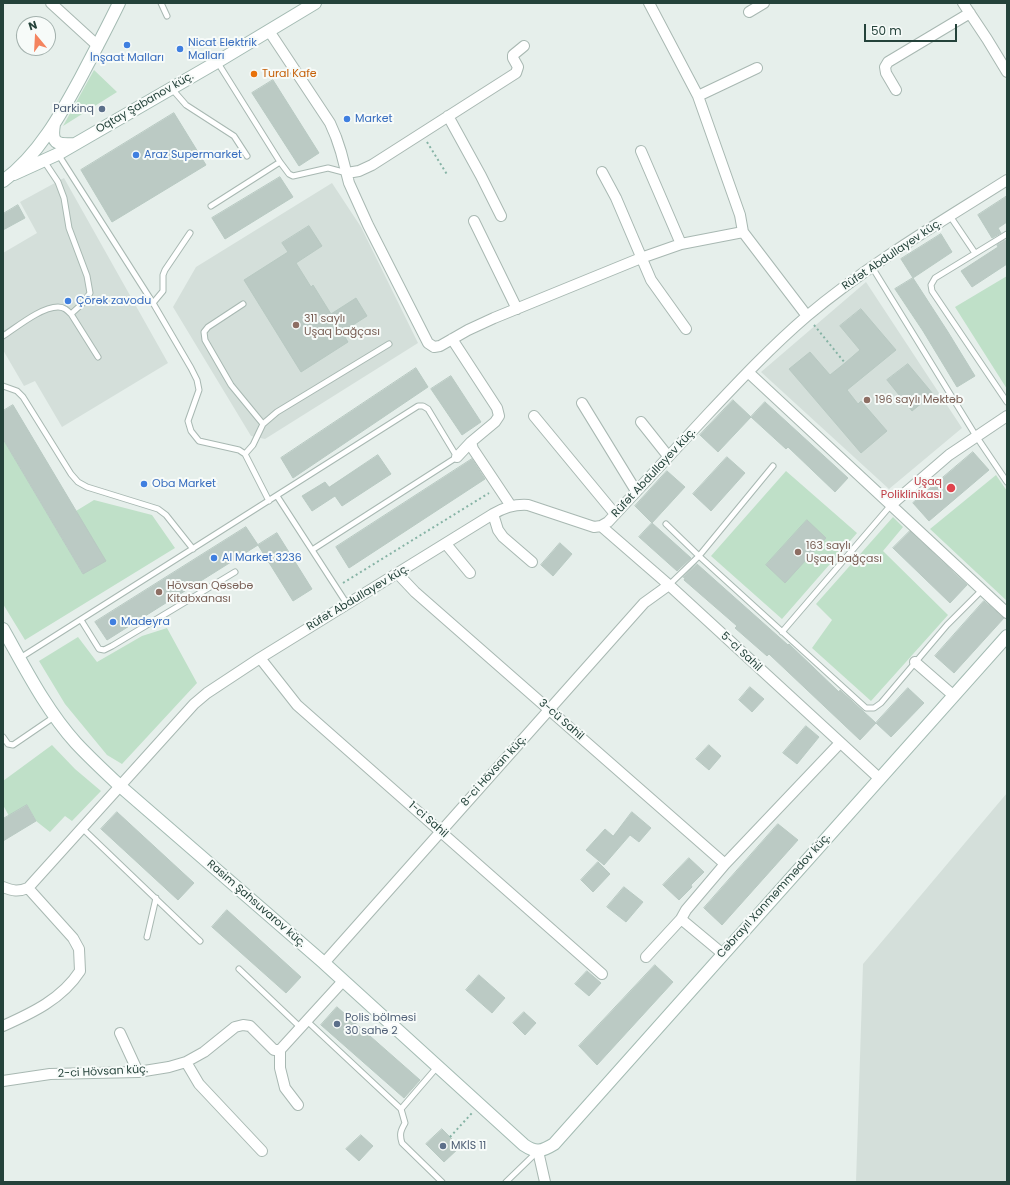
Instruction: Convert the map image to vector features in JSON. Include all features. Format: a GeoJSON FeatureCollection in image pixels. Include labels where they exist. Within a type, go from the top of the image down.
{"type":"FeatureCollection","features":[{"type":"Feature","properties":{"kind":"street"},"geometry":{"type":"LineString","coordinates":[[51,3],[98,46]]}},
{"type":"Feature","properties":{"kind":"street"},"geometry":{"type":"LineString","coordinates":[[3,182],[14,174],[54,124],[98,46],[119,3]]}},
{"type":"Feature","properties":{"kind":"street","name":"Oqtay Şabanov küç."},"geometry":{"type":"LineString","coordinates":[[14,174],[58,154],[217,62],[315,3]]}},
{"type":"Feature","properties":{"kind":"street"},"geometry":{"type":"LineString","coordinates":[[649,3],[698,96],[740,215],[743,232],[807,316]]}},
{"type":"Feature","properties":{"kind":"street"},"geometry":{"type":"LineString","coordinates":[[749,12],[764,3]]}},
{"type":"Feature","properties":{"kind":"street"},"geometry":{"type":"LineString","coordinates":[[963,3],[988,39],[1007,72]]}},
{"type":"Feature","properties":{"kind":"street"},"geometry":{"type":"LineString","coordinates":[[896,90],[886,73],[885,68],[888,62],[970,13]]}},
{"type":"Feature","properties":{"kind":"street"},"geometry":{"type":"LineString","coordinates":[[269,31],[330,123],[336,137],[349,182],[368,225],[428,343],[434,347],[440,346],[468,330],[641,258],[682,244],[743,232]]}},
{"type":"Feature","properties":{"kind":"street"},"geometry":{"type":"LineString","coordinates":[[347,173],[359,171],[372,165],[516,73],[518,67],[513,55],[524,46]]}},
{"type":"Feature","properties":{"kind":"street"},"geometry":{"type":"LineString","coordinates":[[698,96],[757,68]]}},
{"type":"Feature","properties":{"kind":"street"},"geometry":{"type":"LineString","coordinates":[[448,116],[501,216]]}},
{"type":"Feature","properties":{"kind":"street"},"geometry":{"type":"LineString","coordinates":[[54,124],[52,134],[54,140],[59,144],[74,144]]}},
{"type":"Feature","properties":{"kind":"street"},"geometry":{"type":"LineString","coordinates":[[641,151],[682,244]]}},
{"type":"Feature","properties":{"kind":"street"},"geometry":{"type":"LineString","coordinates":[[602,172],[616,198],[651,280],[686,329]]}},
{"type":"Feature","properties":{"kind":"street","name":"Rüfət Abdullayev küç."},"geometry":{"type":"LineString","coordinates":[[28,888],[194,704],[207,693],[260,658],[493,514],[511,506],[528,505],[594,527],[601,526],[608,522],[668,456],[774,345],[807,316],[890,254],[1007,180]]}},
{"type":"Feature","properties":{"kind":"street"},"geometry":{"type":"LineString","coordinates":[[474,222],[517,309]]}},
{"type":"Feature","properties":{"kind":"street"},"geometry":{"type":"LineString","coordinates":[[452,339],[497,408],[499,416],[495,422],[471,442],[457,457]]}},
{"type":"Feature","properties":{"kind":"street"},"geometry":{"type":"LineString","coordinates":[[748,372],[1007,614]]}},
{"type":"Feature","properties":{"kind":"street"},"geometry":{"type":"LineString","coordinates":[[582,403],[636,491]]}},
{"type":"Feature","properties":{"kind":"street"},"geometry":{"type":"LineString","coordinates":[[534,416],[615,514]]}},
{"type":"Feature","properties":{"kind":"street"},"geometry":{"type":"LineString","coordinates":[[891,505],[949,455],[1007,416]]}},
{"type":"Feature","properties":{"kind":"street"},"geometry":{"type":"LineString","coordinates":[[641,422],[668,456]]}},
{"type":"Feature","properties":{"kind":"street"},"geometry":{"type":"LineString","coordinates":[[471,442],[473,449],[511,506]]}},
{"type":"Feature","properties":{"kind":"street"},"geometry":{"type":"LineString","coordinates":[[493,514],[498,530],[532,562]]}},
{"type":"Feature","properties":{"kind":"street","name":"5-ci Sahil"},"geometry":{"type":"LineString","coordinates":[[601,526],[669,585],[880,779]]}},
{"type":"Feature","properties":{"kind":"street"},"geometry":{"type":"LineString","coordinates":[[446,544],[470,572]]}},
{"type":"Feature","properties":{"kind":"street","name":"3-cü Sahil"},"geometry":{"type":"LineString","coordinates":[[398,574],[415,592],[725,864]]}},
{"type":"Feature","properties":{"kind":"street","name":"8-ci Hövsan küç."},"geometry":{"type":"LineString","coordinates":[[324,963],[644,603],[669,585]]}},
{"type":"Feature","properties":{"kind":"street","name":"Rasim Şahsuvarov küç."},"geometry":{"type":"LineString","coordinates":[[3,629],[55,716],[76,742],[120,786],[324,963],[524,1145],[531,1150],[538,1151]]}},
{"type":"Feature","properties":{"kind":"street","name":"Cəbrayıl Xanməmmədov küç."},"geometry":{"type":"LineString","coordinates":[[538,1151],[545,1150],[554,1144],[1007,636]]}},
{"type":"Feature","properties":{"kind":"street","name":"1-ci Sahil"},"geometry":{"type":"LineString","coordinates":[[260,658],[297,705],[602,974]]}},
{"type":"Feature","properties":{"kind":"street"},"geometry":{"type":"LineString","coordinates":[[915,662],[954,696]]}},
{"type":"Feature","properties":{"kind":"street"},"geometry":{"type":"LineString","coordinates":[[646,957],[682,919],[686,910],[725,864],[840,743]]}},
{"type":"Feature","properties":{"kind":"street"},"geometry":{"type":"LineString","coordinates":[[3,887],[13,891],[20,891],[28,888],[73,938],[79,949],[80,971],[63,992],[33,1012],[3,1026]]}},
{"type":"Feature","properties":{"kind":"street"},"geometry":{"type":"LineString","coordinates":[[682,919],[722,954]]}},
{"type":"Feature","properties":{"kind":"street"},"geometry":{"type":"LineString","coordinates":[[298,1105],[285,1088],[280,1068],[280,1050],[343,981]]}},
{"type":"Feature","properties":{"kind":"street","name":"2-ci Hövsan küç."},"geometry":{"type":"LineString","coordinates":[[3,1081],[50,1074],[138,1072],[169,1067],[186,1062],[204,1052],[236,1027],[243,1025],[250,1026],[274,1050],[280,1050]]}},
{"type":"Feature","properties":{"kind":"street"},"geometry":{"type":"LineString","coordinates":[[120,1033],[138,1072]]}},
{"type":"Feature","properties":{"kind":"street"},"geometry":{"type":"LineString","coordinates":[[186,1062],[199,1084],[262,1151]]}},
{"type":"Feature","properties":{"kind":"street"},"geometry":{"type":"LineString","coordinates":[[538,1151],[545,1182]]}},
{"type":"Feature","properties":{"kind":"lane"},"geometry":{"type":"LineString","coordinates":[[161,3],[167,16]]}},
{"type":"Feature","properties":{"kind":"lane"},"geometry":{"type":"LineString","coordinates":[[217,62],[289,174],[293,176],[328,168],[347,173]]}},
{"type":"Feature","properties":{"kind":"lane"},"geometry":{"type":"LineString","coordinates":[[171,88],[186,105],[234,136],[247,156]]}},
{"type":"Feature","properties":{"kind":"lane"},"geometry":{"type":"LineString","coordinates":[[58,154],[153,303],[197,380],[199,390],[188,421],[191,431],[199,441],[239,450],[245,454],[269,501]]}},
{"type":"Feature","properties":{"kind":"lane"},"geometry":{"type":"LineString","coordinates":[[44,160],[58,182],[64,198],[69,228],[87,276],[90,292],[84,302],[71,314]]}},
{"type":"Feature","properties":{"kind":"lane"},"geometry":{"type":"LineString","coordinates":[[211,206],[280,162]]}},
{"type":"Feature","properties":{"kind":"lane"},"geometry":{"type":"LineString","coordinates":[[950,216],[975,253]]}},
{"type":"Feature","properties":{"kind":"lane"},"geometry":{"type":"LineString","coordinates":[[153,303],[163,290],[163,275],[165,270],[190,233]]}},
{"type":"Feature","properties":{"kind":"lane"},"geometry":{"type":"LineString","coordinates":[[1007,234],[935,278],[930,285],[932,291],[1007,402]]}},
{"type":"Feature","properties":{"kind":"lane"},"geometry":{"type":"LineString","coordinates":[[872,267],[976,436],[1007,482]]}},
{"type":"Feature","properties":{"kind":"lane"},"geometry":{"type":"LineString","coordinates":[[243,304],[208,327],[204,332],[205,340],[231,385],[263,424]]}},
{"type":"Feature","properties":{"kind":"lane"},"geometry":{"type":"LineString","coordinates":[[3,336],[44,311],[57,307],[65,309],[71,314],[98,357]]}},
{"type":"Feature","properties":{"kind":"lane"},"geometry":{"type":"LineString","coordinates":[[245,454],[253,445],[263,424],[277,412],[389,344]]}},
{"type":"Feature","properties":{"kind":"lane"},"geometry":{"type":"LineString","coordinates":[[3,386],[17,391],[23,397],[70,474],[78,482],[87,488],[158,509],[166,515],[193,549]]}},
{"type":"Feature","properties":{"kind":"lane"},"geometry":{"type":"LineString","coordinates":[[20,658],[418,406],[423,406],[428,409],[457,457],[312,550]]}},
{"type":"Feature","properties":{"kind":"lane"},"geometry":{"type":"LineString","coordinates":[[669,585],[699,556],[773,466]]}},
{"type":"Feature","properties":{"kind":"lane"},"geometry":{"type":"LineString","coordinates":[[277,496],[347,604]]}},
{"type":"Feature","properties":{"kind":"lane"},"geometry":{"type":"LineString","coordinates":[[782,632],[891,505]]}},
{"type":"Feature","properties":{"kind":"lane"},"geometry":{"type":"LineString","coordinates":[[666,524],[699,556],[866,708],[874,708],[881,703],[947,625],[982,590]]}},
{"type":"Feature","properties":{"kind":"lane"},"geometry":{"type":"LineString","coordinates":[[81,620],[99,649],[104,650],[235,572]]}},
{"type":"Feature","properties":{"kind":"lane"},"geometry":{"type":"LineString","coordinates":[[3,737],[8,744],[13,745],[55,716]]}},
{"type":"Feature","properties":{"kind":"lane"},"geometry":{"type":"LineString","coordinates":[[82,828],[200,941]]}},
{"type":"Feature","properties":{"kind":"lane"},"geometry":{"type":"LineString","coordinates":[[147,937],[156,898]]}},
{"type":"Feature","properties":{"kind":"lane"},"geometry":{"type":"LineString","coordinates":[[239,969],[401,1109],[405,1120],[405,1123],[400,1131],[402,1142],[442,1182]]}},
{"type":"Feature","properties":{"kind":"lane"},"geometry":{"type":"LineString","coordinates":[[401,1109],[438,1066]]}},
{"type":"Feature","properties":{"kind":"lane"},"geometry":{"type":"LineString","coordinates":[[506,1182],[538,1151]]}},
{"type":"Feature","properties":{"kind":"path"},"geometry":{"type":"LineString","coordinates":[[422,133],[448,176]]}},
{"type":"Feature","properties":{"kind":"path"},"geometry":{"type":"LineString","coordinates":[[807,316],[845,363]]}},
{"type":"Feature","properties":{"kind":"path"},"geometry":{"type":"LineString","coordinates":[[336,587],[498,487]]}},
{"type":"Feature","properties":{"kind":"path"},"geometry":{"type":"LineString","coordinates":[[450,1136],[479,1105]]}},
{"type":"Feature","properties":{"kind":"shaded area","name":"Çörək zavodu"},"geometry":{"type":"Polygon","coordinates":[[[64,178],[168,363],[62,427],[35,381],[24,386],[3,350],[3,253],[37,233],[20,202],[64,178]]]}},
{"type":"Feature","properties":{"kind":"shaded area","name":"311 saylı Uşaq bağçası"},"geometry":{"type":"Polygon","coordinates":[[[332,183],[361,227],[418,343],[265,439],[251,436],[173,307],[196,267],[332,183]]]}},
{"type":"Feature","properties":{"kind":"shaded area","name":"196 saylı Məktəb"},"geometry":{"type":"Polygon","coordinates":[[[866,282],[962,428],[889,489],[761,372],[866,282]]]}},
{"type":"Feature","properties":{"kind":"shaded area"},"geometry":{"type":"Polygon","coordinates":[[[1007,793],[1007,1182],[856,1182],[863,964],[1007,793]]]}},
{"type":"Feature","properties":{"kind":"green space"},"geometry":{"type":"Polygon","coordinates":[[[94,70],[117,92],[63,126],[94,70]]]}},
{"type":"Feature","properties":{"kind":"green space"},"geometry":{"type":"Polygon","coordinates":[[[1007,276],[1007,389],[955,307],[1007,276]]]}},
{"type":"Feature","properties":{"kind":"green space"},"geometry":{"type":"Polygon","coordinates":[[[3,439],[83,574],[76,511],[94,500],[152,515],[175,548],[25,640],[3,604],[3,439]]]}},
{"type":"Feature","properties":{"kind":"green space"},"geometry":{"type":"Polygon","coordinates":[[[786,471],[857,533],[782,619],[711,556],[786,471]]]}},
{"type":"Feature","properties":{"kind":"green space"},"geometry":{"type":"Polygon","coordinates":[[[996,475],[1007,491],[1007,601],[930,529],[996,475]]]}},
{"type":"Feature","properties":{"kind":"green space"},"geometry":{"type":"Polygon","coordinates":[[[893,517],[903,527],[883,551],[948,615],[871,701],[812,648],[832,620],[816,604],[893,517]]]}},
{"type":"Feature","properties":{"kind":"green space"},"geometry":{"type":"Polygon","coordinates":[[[167,628],[197,683],[122,764],[107,755],[65,704],[39,661],[78,637],[97,662],[142,636],[167,628]]]}},
{"type":"Feature","properties":{"kind":"green space"},"geometry":{"type":"Polygon","coordinates":[[[52,745],[75,769],[101,791],[72,821],[65,816],[50,832],[36,821],[27,805],[9,816],[3,805],[3,781],[52,745]]]}},
{"type":"Feature","properties":{"kind":"building"},"geometry":{"type":"Polygon","coordinates":[[[273,80],[319,153],[299,166],[252,93],[273,80]]]}},
{"type":"Feature","properties":{"kind":"building"},"geometry":{"type":"Polygon","coordinates":[[[174,113],[206,165],[112,222],[81,170],[174,113]]]}},
{"type":"Feature","properties":{"kind":"building"},"geometry":{"type":"Polygon","coordinates":[[[280,177],[293,197],[225,239],[212,218],[280,177]]]}},
{"type":"Feature","properties":{"kind":"building"},"geometry":{"type":"Polygon","coordinates":[[[1007,196],[1007,222],[998,228],[1001,233],[992,238],[978,215],[1007,196]]]}},
{"type":"Feature","properties":{"kind":"building"},"geometry":{"type":"Polygon","coordinates":[[[18,205],[25,218],[3,230],[3,214],[18,205]]]}},
{"type":"Feature","properties":{"kind":"building"},"geometry":{"type":"Polygon","coordinates":[[[309,226],[322,246],[296,263],[311,287],[313,285],[331,314],[356,298],[367,316],[342,332],[348,342],[301,372],[244,280],[288,252],[282,243],[309,226]]]}},
{"type":"Feature","properties":{"kind":"building"},"geometry":{"type":"Polygon","coordinates":[[[941,234],[952,252],[913,278],[901,259],[941,234]]]}},
{"type":"Feature","properties":{"kind":"building"},"geometry":{"type":"Polygon","coordinates":[[[1005,240],[1007,241],[1007,264],[972,287],[961,271],[998,247],[997,245],[1005,240]]]}},
{"type":"Feature","properties":{"kind":"building"},"geometry":{"type":"Polygon","coordinates":[[[913,278],[975,376],[957,387],[923,331],[895,289],[913,278]]]}},
{"type":"Feature","properties":{"kind":"building"},"geometry":{"type":"Polygon","coordinates":[[[861,309],[896,350],[847,390],[858,404],[861,401],[887,431],[861,453],[789,369],[810,352],[830,375],[845,363],[860,350],[840,326],[861,309]]]}},
{"type":"Feature","properties":{"kind":"building"},"geometry":{"type":"Polygon","coordinates":[[[908,364],[933,394],[912,411],[887,380],[908,364]]]}},
{"type":"Feature","properties":{"kind":"building"},"geometry":{"type":"Polygon","coordinates":[[[416,368],[428,387],[293,478],[281,458],[416,368]]]}},
{"type":"Feature","properties":{"kind":"building"},"geometry":{"type":"Polygon","coordinates":[[[451,376],[481,422],[462,435],[431,389],[451,376]]]}},
{"type":"Feature","properties":{"kind":"building"},"geometry":{"type":"Polygon","coordinates":[[[733,400],[751,417],[718,452],[700,435],[733,400]]]}},
{"type":"Feature","properties":{"kind":"building"},"geometry":{"type":"Polygon","coordinates":[[[765,402],[848,478],[835,492],[788,447],[786,449],[751,417],[765,402]]]}},
{"type":"Feature","properties":{"kind":"building"},"geometry":{"type":"Polygon","coordinates":[[[13,405],[106,561],[83,574],[3,439],[3,411],[13,405]]]}},
{"type":"Feature","properties":{"kind":"building"},"geometry":{"type":"Polygon","coordinates":[[[973,452],[989,470],[929,521],[913,503],[973,452]]]}},
{"type":"Feature","properties":{"kind":"building"},"geometry":{"type":"Polygon","coordinates":[[[378,455],[391,474],[342,506],[335,496],[312,511],[302,496],[325,482],[329,487],[378,455]]]}},
{"type":"Feature","properties":{"kind":"building"},"geometry":{"type":"Polygon","coordinates":[[[727,457],[745,473],[711,511],[693,494],[727,457]]]}},
{"type":"Feature","properties":{"kind":"building"},"geometry":{"type":"Polygon","coordinates":[[[472,459],[485,479],[349,568],[336,547],[472,459]]]}},
{"type":"Feature","properties":{"kind":"building"},"geometry":{"type":"Polygon","coordinates":[[[667,471],[685,487],[652,523],[635,506],[667,471]]]}},
{"type":"Feature","properties":{"kind":"building"},"geometry":{"type":"Polygon","coordinates":[[[807,520],[826,538],[785,583],[766,565],[807,520]]]}},
{"type":"Feature","properties":{"kind":"building"},"geometry":{"type":"Polygon","coordinates":[[[652,523],[691,558],[677,571],[639,537],[652,523]]]}},
{"type":"Feature","properties":{"kind":"building"},"geometry":{"type":"Polygon","coordinates":[[[246,527],[258,545],[107,640],[95,622],[246,527]]]}},
{"type":"Feature","properties":{"kind":"building"},"geometry":{"type":"Polygon","coordinates":[[[910,531],[967,585],[950,603],[893,548],[910,531]]]}},
{"type":"Feature","properties":{"kind":"building"},"geometry":{"type":"Polygon","coordinates":[[[277,533],[312,589],[293,601],[258,545],[277,533]]]}},
{"type":"Feature","properties":{"kind":"building"},"geometry":{"type":"Polygon","coordinates":[[[560,543],[572,554],[553,576],[541,565],[560,543]]]}},
{"type":"Feature","properties":{"kind":"building"},"geometry":{"type":"Polygon","coordinates":[[[697,564],[788,645],[789,644],[839,692],[840,690],[876,723],[860,740],[769,654],[767,656],[735,628],[737,626],[684,580],[685,578],[683,577],[697,564]]]}},
{"type":"Feature","properties":{"kind":"building"},"geometry":{"type":"Polygon","coordinates":[[[984,601],[1004,618],[954,673],[935,656],[984,601]]]}},
{"type":"Feature","properties":{"kind":"building"},"geometry":{"type":"Polygon","coordinates":[[[750,687],[764,699],[752,712],[739,700],[750,687]]]}},
{"type":"Feature","properties":{"kind":"building"},"geometry":{"type":"Polygon","coordinates":[[[908,688],[924,703],[891,737],[876,723],[908,688]]]}},
{"type":"Feature","properties":{"kind":"building"},"geometry":{"type":"Polygon","coordinates":[[[806,726],[819,737],[797,764],[783,753],[806,726]]]}},
{"type":"Feature","properties":{"kind":"building"},"geometry":{"type":"Polygon","coordinates":[[[709,745],[721,756],[709,770],[696,759],[709,745]]]}},
{"type":"Feature","properties":{"kind":"building"},"geometry":{"type":"Polygon","coordinates":[[[27,805],[36,821],[3,841],[3,819],[27,805]]]}},
{"type":"Feature","properties":{"kind":"building"},"geometry":{"type":"Polygon","coordinates":[[[117,812],[194,883],[178,900],[101,829],[117,812]]]}},
{"type":"Feature","properties":{"kind":"building"},"geometry":{"type":"Polygon","coordinates":[[[632,812],[651,828],[639,842],[630,835],[604,865],[586,850],[605,829],[613,836],[632,812]]]}},
{"type":"Feature","properties":{"kind":"building"},"geometry":{"type":"Polygon","coordinates":[[[778,824],[798,840],[722,925],[704,908],[778,824]]]}},
{"type":"Feature","properties":{"kind":"building"},"geometry":{"type":"Polygon","coordinates":[[[689,858],[704,872],[679,900],[663,885],[689,858]]]}},
{"type":"Feature","properties":{"kind":"building"},"geometry":{"type":"Polygon","coordinates":[[[598,862],[610,874],[593,892],[581,880],[598,862]]]}},
{"type":"Feature","properties":{"kind":"building"},"geometry":{"type":"Polygon","coordinates":[[[624,887],[643,902],[626,922],[607,907],[624,887]]]}},
{"type":"Feature","properties":{"kind":"building"},"geometry":{"type":"Polygon","coordinates":[[[227,910],[301,977],[286,993],[212,927],[227,910]]]}},
{"type":"Feature","properties":{"kind":"building"},"geometry":{"type":"Polygon","coordinates":[[[655,965],[673,982],[597,1065],[579,1046],[655,965]]]}},
{"type":"Feature","properties":{"kind":"building"},"geometry":{"type":"Polygon","coordinates":[[[587,971],[601,983],[589,996],[575,984],[587,971]]]}},
{"type":"Feature","properties":{"kind":"building"},"geometry":{"type":"Polygon","coordinates":[[[479,975],[505,998],[492,1013],[466,990],[479,975]]]}},
{"type":"Feature","properties":{"kind":"building"},"geometry":{"type":"Polygon","coordinates":[[[337,1007],[420,1080],[404,1098],[321,1025],[337,1007]]]}},
{"type":"Feature","properties":{"kind":"building"},"geometry":{"type":"Polygon","coordinates":[[[524,1012],[536,1023],[525,1035],[513,1023],[524,1012]]]}},
{"type":"Feature","properties":{"kind":"building"},"geometry":{"type":"Polygon","coordinates":[[[442,1129],[460,1147],[444,1162],[426,1144],[442,1129]]]}},
{"type":"Feature","properties":{"kind":"building"},"geometry":{"type":"Polygon","coordinates":[[[361,1135],[373,1146],[359,1161],[346,1149],[361,1135]]]}},
{"type":"Feature","properties":{"kind":"place","name":"İnşaat Malları"},"geometry":{"type":"Point","coordinates":[127,45]}},
{"type":"Feature","properties":{"kind":"place","name":"Nicat Elektrik Malları"},"geometry":{"type":"Point","coordinates":[180,49]}},
{"type":"Feature","properties":{"kind":"place","name":"Tural Kafe"},"geometry":{"type":"Point","coordinates":[254,74]}},
{"type":"Feature","properties":{"kind":"place","name":"Parkinq"},"geometry":{"type":"Point","coordinates":[102,109]}},
{"type":"Feature","properties":{"kind":"place","name":"Market"},"geometry":{"type":"Point","coordinates":[347,119]}},
{"type":"Feature","properties":{"kind":"place","name":"Araz Supermarket"},"geometry":{"type":"Point","coordinates":[136,155]}},
{"type":"Feature","properties":{"kind":"place","name":"Çörək zavodu"},"geometry":{"type":"Point","coordinates":[68,301]}},
{"type":"Feature","properties":{"kind":"place","name":"311 saylı Uşaq bağçası"},"geometry":{"type":"Point","coordinates":[296,325]}},
{"type":"Feature","properties":{"kind":"place","name":"196 saylı Məktəb"},"geometry":{"type":"Point","coordinates":[867,400]}},
{"type":"Feature","properties":{"kind":"place","name":"Oba Market"},"geometry":{"type":"Point","coordinates":[144,484]}},
{"type":"Feature","properties":{"kind":"place","name":"Uşaq Poliklinikası"},"geometry":{"type":"Point","coordinates":[951,488]}},
{"type":"Feature","properties":{"kind":"place","name":"163 saylı Uşaq bağçası"},"geometry":{"type":"Point","coordinates":[798,552]}},
{"type":"Feature","properties":{"kind":"place","name":"Al Market 3236"},"geometry":{"type":"Point","coordinates":[214,558]}},
{"type":"Feature","properties":{"kind":"place","name":"Hövsan Qəsəbə Kitabxanası"},"geometry":{"type":"Point","coordinates":[159,592]}},
{"type":"Feature","properties":{"kind":"place","name":"Madeyra"},"geometry":{"type":"Point","coordinates":[113,622]}},
{"type":"Feature","properties":{"kind":"place","name":"Polis bölməsi 30 sahə 2"},"geometry":{"type":"Point","coordinates":[337,1024]}},
{"type":"Feature","properties":{"kind":"place","name":"MKİS 11"},"geometry":{"type":"Point","coordinates":[443,1146]}}]}
